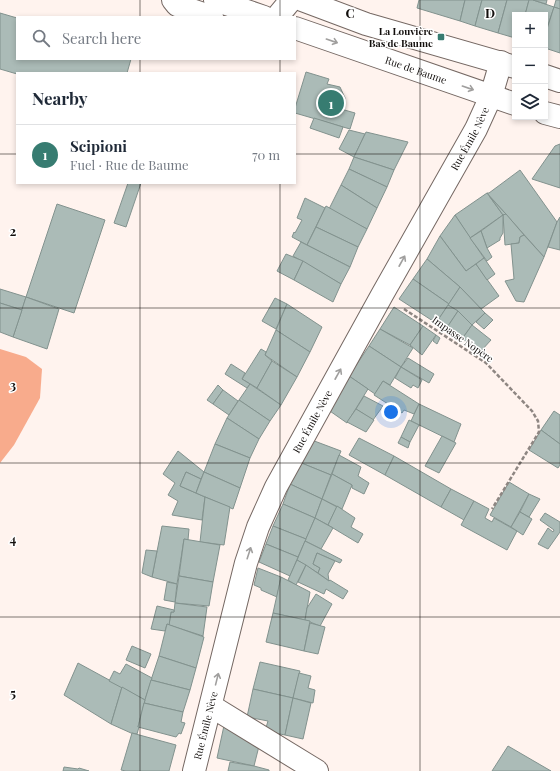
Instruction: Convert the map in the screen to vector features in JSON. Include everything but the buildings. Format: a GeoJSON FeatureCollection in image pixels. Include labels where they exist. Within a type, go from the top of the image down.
{"type":"FeatureCollection","features":[{"type":"Feature","properties":{"kind":"street"},"geometry":{"type":"LineString","coordinates":[[172,0],[177,5],[209,16]]}},
{"type":"Feature","properties":{"kind":"street"},"geometry":{"type":"LineString","coordinates":[[215,0],[261,16]]}},
{"type":"Feature","properties":{"kind":"street"},"geometry":{"type":"LineString","coordinates":[[279,16],[291,0]]}},
{"type":"Feature","properties":{"kind":"street"},"geometry":{"type":"LineString","coordinates":[[302,0],[366,24],[508,65]]}},
{"type":"Feature","properties":{"kind":"street","name":"Rue de Baume"},"geometry":{"type":"LineString","coordinates":[[296,28],[512,103]]}},
{"type":"Feature","properties":{"kind":"street","name":"Rue Émile Nève"},"geometry":{"type":"LineString","coordinates":[[194,771],[246,563],[258,526],[276,487],[476,129],[491,96],[508,65]]}},
{"type":"Feature","properties":{"kind":"street"},"geometry":{"type":"LineString","coordinates":[[548,77],[560,81]]}},
{"type":"Feature","properties":{"kind":"street"},"geometry":{"type":"LineString","coordinates":[[548,114],[560,118]]}},
{"type":"Feature","properties":{"kind":"street"},"geometry":{"type":"LineString","coordinates":[[211,706],[317,771]]}},
{"type":"Feature","properties":{"kind":"path","name":"Impasse Nopère"},"geometry":{"type":"LineString","coordinates":[[382,295],[486,363],[532,411],[538,421],[539,432],[492,509]]}},
{"type":"Feature","properties":{"kind":"shaded area"},"geometry":{"type":"Polygon","coordinates":[[[0,349],[26,357],[42,369],[40,398],[14,445],[0,463],[0,349]]]}},
{"type":"Feature","properties":{"kind":"place","name":"La Louvière Bas de Baume"},"geometry":{"type":"Point","coordinates":[441,37]}},
{"type":"Feature","properties":{"kind":"place","name":"Scipioni"},"geometry":{"type":"Point","coordinates":[331,103]}}]}
